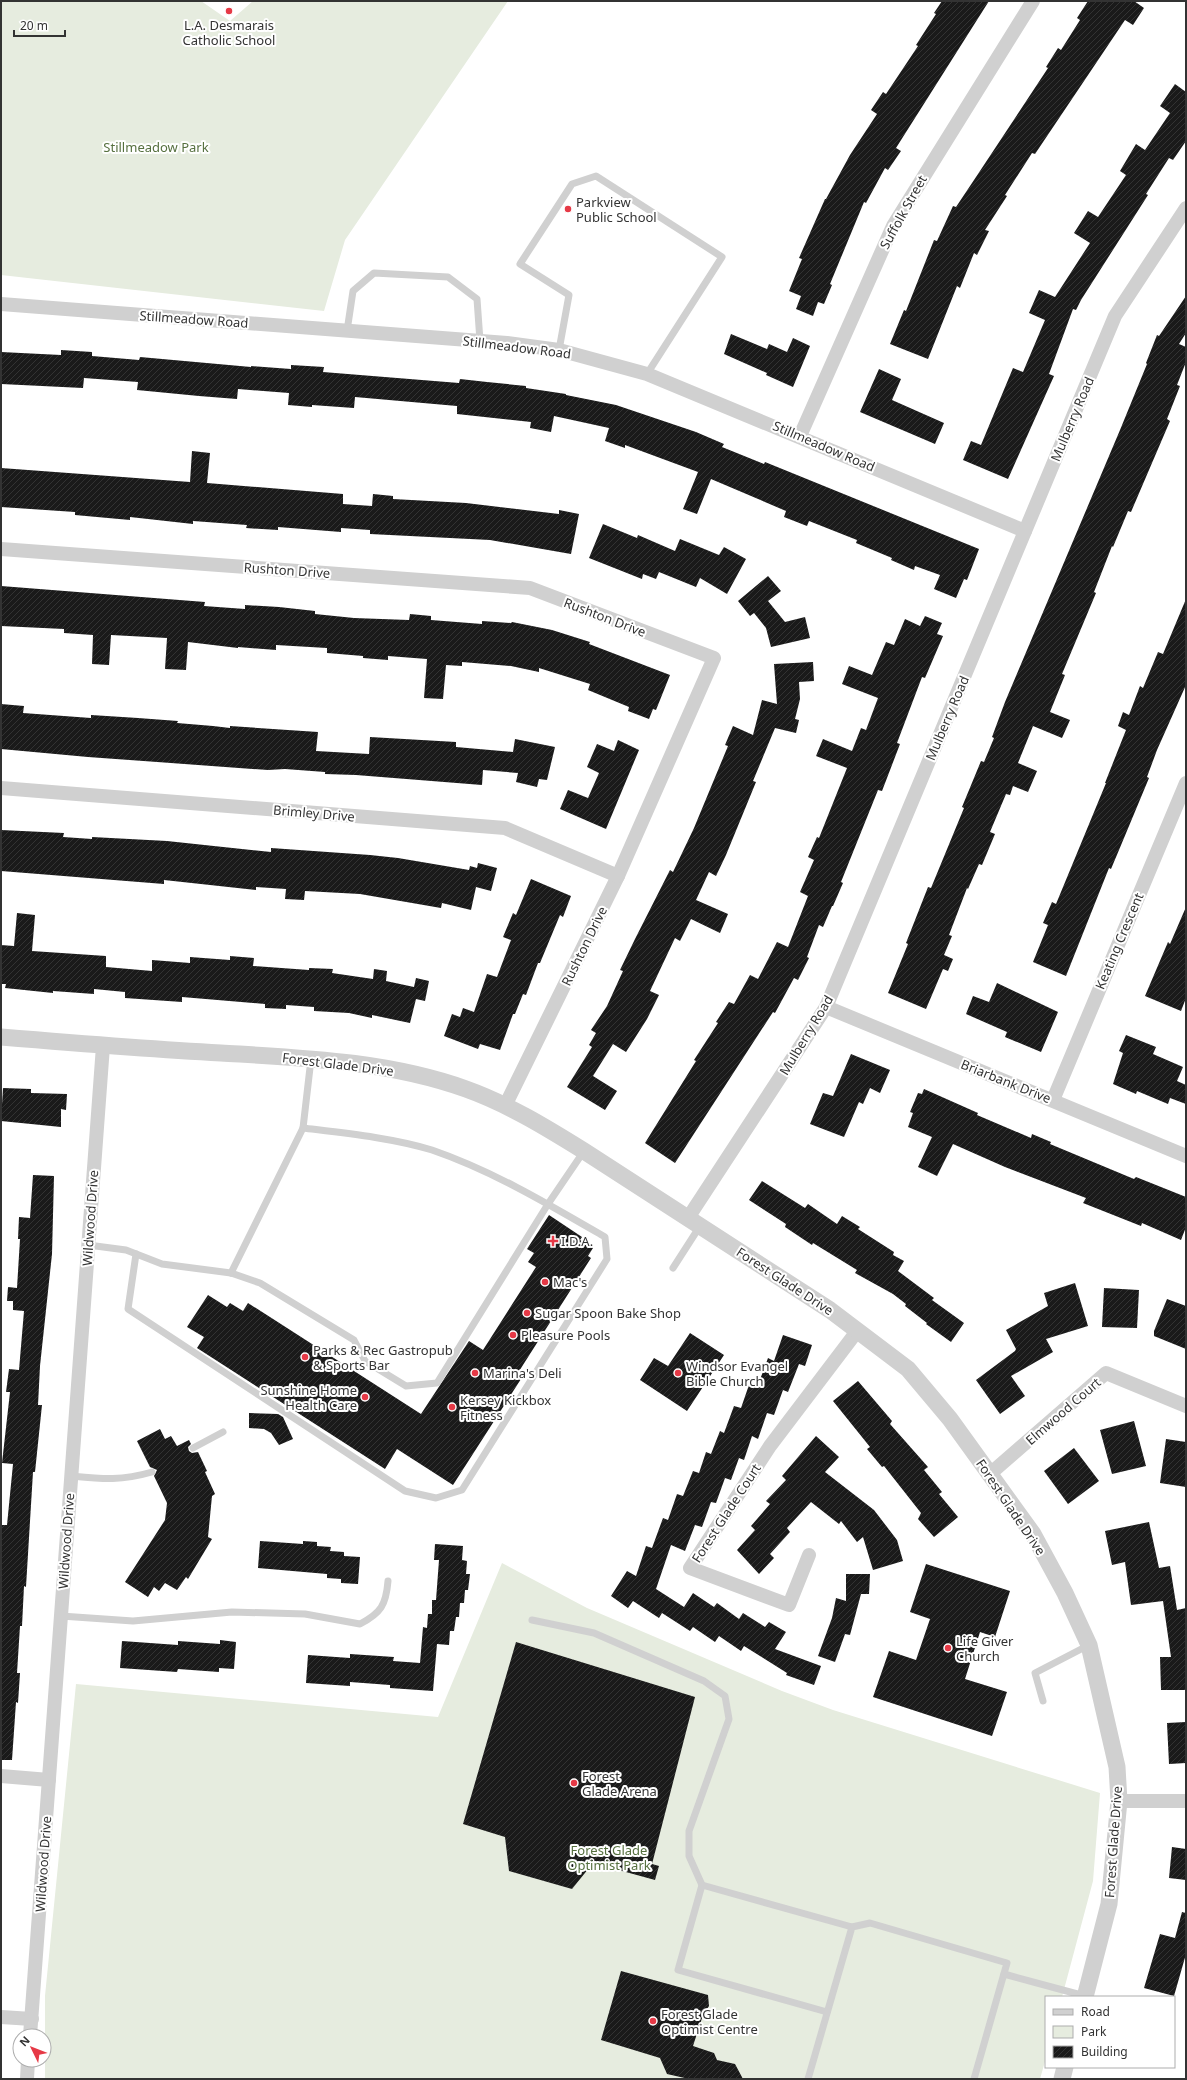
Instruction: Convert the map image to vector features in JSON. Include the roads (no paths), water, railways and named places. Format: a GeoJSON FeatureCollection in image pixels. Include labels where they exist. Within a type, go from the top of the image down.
{"type":"FeatureCollection","features":[{"type":"Feature","properties":{"kind":"street","name":"Suffolk Street"},"geometry":{"type":"LineString","coordinates":[[800,436],[893,226],[1033,1]]}},
{"type":"Feature","properties":{"kind":"street","name":"Mulberry Road"},"geometry":{"type":"LineString","coordinates":[[694,1222],[826,1007],[1114,316],[1186,208]]}},
{"type":"Feature","properties":{"kind":"street","name":"Stillmeadow Road"},"geometry":{"type":"LineString","coordinates":[[1,304],[480,341],[559,350],[647,374],[800,436],[1025,531]]}},
{"type":"Feature","properties":{"kind":"street","name":"Rushton Drive"},"geometry":{"type":"LineString","coordinates":[[1,549],[530,588],[714,658],[618,876],[505,1106]]}},
{"type":"Feature","properties":{"kind":"street","name":"Keating Crescent"},"geometry":{"type":"LineString","coordinates":[[1053,1100],[1186,783]]}},
{"type":"Feature","properties":{"kind":"street","name":"Brimley Drive"},"geometry":{"type":"LineString","coordinates":[[1,788],[505,828],[618,876]]}},
{"type":"Feature","properties":{"kind":"street","name":"Briarbank Drive"},"geometry":{"type":"LineString","coordinates":[[826,1007],[1186,1156]]}},
{"type":"Feature","properties":{"kind":"street","name":"Forest Glade Drive"},"geometry":{"type":"LineString","coordinates":[[1,1037],[103,1046],[311,1058],[370,1065],[424,1076],[466,1089],[505,1106],[543,1126],[584,1151],[858,1330],[908,1369],[924,1386],[991,1473],[1033,1534],[1065,1593],[1089,1645],[1117,1768],[1119,1801],[1108,1904],[1085,1996]]}},
{"type":"Feature","properties":{"kind":"street","name":"Wildwood Drive"},"geometry":{"type":"LineString","coordinates":[[31,2028],[103,1046]]}},
{"type":"Feature","properties":{"kind":"street","name":"Forest Glade Court"},"geometry":{"type":"LineString","coordinates":[[809,1555],[789,1605],[690,1568],[770,1446],[858,1330]]}},
{"type":"Feature","properties":{"kind":"street","name":"Elmwood Court"},"geometry":{"type":"LineString","coordinates":[[991,1473],[1106,1373],[1186,1406]]}},
{"type":"Feature","properties":{"kind":"street"},"geometry":{"type":"LineString","coordinates":[[1,1776],[49,1780]]}},
{"type":"Feature","properties":{"kind":"street"},"geometry":{"type":"LineString","coordinates":[[1119,1801],[1186,1801]]}},
{"type":"Feature","properties":{"kind":"street"},"geometry":{"type":"LineString","coordinates":[[1,2017],[32,2019]]}},
{"type":"Feature","properties":{"kind":"street"},"geometry":{"type":"LineString","coordinates":[[27,2079],[28,2068]]}},
{"type":"Feature","properties":{"kind":"street"},"geometry":{"type":"LineString","coordinates":[[1062,2079],[1065,2068]]}},
{"type":"Feature","properties":{"kind":"lane"},"geometry":{"type":"LineString","coordinates":[[559,350],[569,295],[520,264],[572,184],[596,176],[722,257],[647,374]]}},
{"type":"Feature","properties":{"kind":"lane"},"geometry":{"type":"LineString","coordinates":[[347,331],[353,291],[374,273],[448,277],[477,299],[480,341]]}},
{"type":"Feature","properties":{"kind":"lane"},"geometry":{"type":"LineString","coordinates":[[231,1273],[303,1128],[311,1058]]}},
{"type":"Feature","properties":{"kind":"lane"},"geometry":{"type":"LineString","coordinates":[[136,1254],[128,1309],[405,1490],[436,1498],[462,1490],[606,1259],[605,1237],[548,1204],[487,1172],[431,1150],[361,1135],[303,1128]]}},
{"type":"Feature","properties":{"kind":"lane"},"geometry":{"type":"LineString","coordinates":[[88,1245],[126,1250],[162,1264],[231,1273],[260,1283],[354,1340],[365,1361],[406,1386],[437,1383],[548,1204],[584,1151]]}},
{"type":"Feature","properties":{"kind":"lane"},"geometry":{"type":"LineString","coordinates":[[673,1268],[694,1222]]}},
{"type":"Feature","properties":{"kind":"lane"},"geometry":{"type":"LineString","coordinates":[[193,1448],[222,1432]]}},
{"type":"Feature","properties":{"kind":"lane"},"geometry":{"type":"LineString","coordinates":[[71,1476],[109,1479],[131,1478],[152,1472]]}},
{"type":"Feature","properties":{"kind":"lane"},"geometry":{"type":"LineString","coordinates":[[61,1616],[133,1621],[232,1612],[305,1614],[360,1624],[377,1615],[387,1596],[388,1581]]}},
{"type":"Feature","properties":{"kind":"lane"},"geometry":{"type":"LineString","coordinates":[[532,1620],[594,1633],[704,1681],[724,1696],[729,1719],[690,1831],[689,1856],[702,1884],[678,1970],[827,2012]]}},
{"type":"Feature","properties":{"kind":"lane"},"geometry":{"type":"LineString","coordinates":[[1043,1701],[1035,1673],[1089,1645]]}},
{"type":"Feature","properties":{"kind":"lane"},"geometry":{"type":"LineString","coordinates":[[702,1884],[852,1927],[870,1923],[1007,1963],[974,2079]]}},
{"type":"Feature","properties":{"kind":"lane"},"geometry":{"type":"LineString","coordinates":[[808,2079],[852,1927]]}},
{"type":"Feature","properties":{"kind":"lane"},"geometry":{"type":"LineString","coordinates":[[1004,1974],[1085,1996]]}},
{"type":"Feature","properties":{"kind":"place","name":"L.A. Desmarais Catholic School"},"geometry":{"type":"Point","coordinates":[229,11]}},
{"type":"Feature","properties":{"kind":"place","name":"Parkview Public School"},"geometry":{"type":"Point","coordinates":[568,209]}},
{"type":"Feature","properties":{"kind":"place","name":"I.D.A."},"geometry":{"type":"Point","coordinates":[553,1241]}},
{"type":"Feature","properties":{"kind":"place","name":"Mac's"},"geometry":{"type":"Point","coordinates":[545,1282]}},
{"type":"Feature","properties":{"kind":"place","name":"Sugar Spoon Bake Shop"},"geometry":{"type":"Point","coordinates":[527,1313]}},
{"type":"Feature","properties":{"kind":"place","name":"Pleasure Pools"},"geometry":{"type":"Point","coordinates":[513,1335]}},
{"type":"Feature","properties":{"kind":"place","name":"Parks & Rec Gastropub & Sports Bar"},"geometry":{"type":"Point","coordinates":[305,1357]}},
{"type":"Feature","properties":{"kind":"place","name":"Marina's Deli"},"geometry":{"type":"Point","coordinates":[475,1373]}},
{"type":"Feature","properties":{"kind":"place","name":"Windsor Evangel Bible Church"},"geometry":{"type":"Point","coordinates":[678,1373]}},
{"type":"Feature","properties":{"kind":"place","name":"Sunshine Home Health Care"},"geometry":{"type":"Point","coordinates":[365,1397]}},
{"type":"Feature","properties":{"kind":"place","name":"Kersey Kickbox Fitness"},"geometry":{"type":"Point","coordinates":[452,1407]}},
{"type":"Feature","properties":{"kind":"place","name":"Life Giver Church"},"geometry":{"type":"Point","coordinates":[948,1648]}},
{"type":"Feature","properties":{"kind":"place","name":"Forest Glade Arena"},"geometry":{"type":"Point","coordinates":[574,1783]}},
{"type":"Feature","properties":{"kind":"place","name":"Forest Glade Optimist Centre"},"geometry":{"type":"Point","coordinates":[653,2021]}},
{"type":"Feature","properties":{"kind":"park label","name":"Stillmeadow Park"},"geometry":{"type":"Point","coordinates":[156,147]}},
{"type":"Feature","properties":{"kind":"park label","name":"Forest Glade Optimist Park"},"geometry":{"type":"Point","coordinates":[609,1858]}}]}
